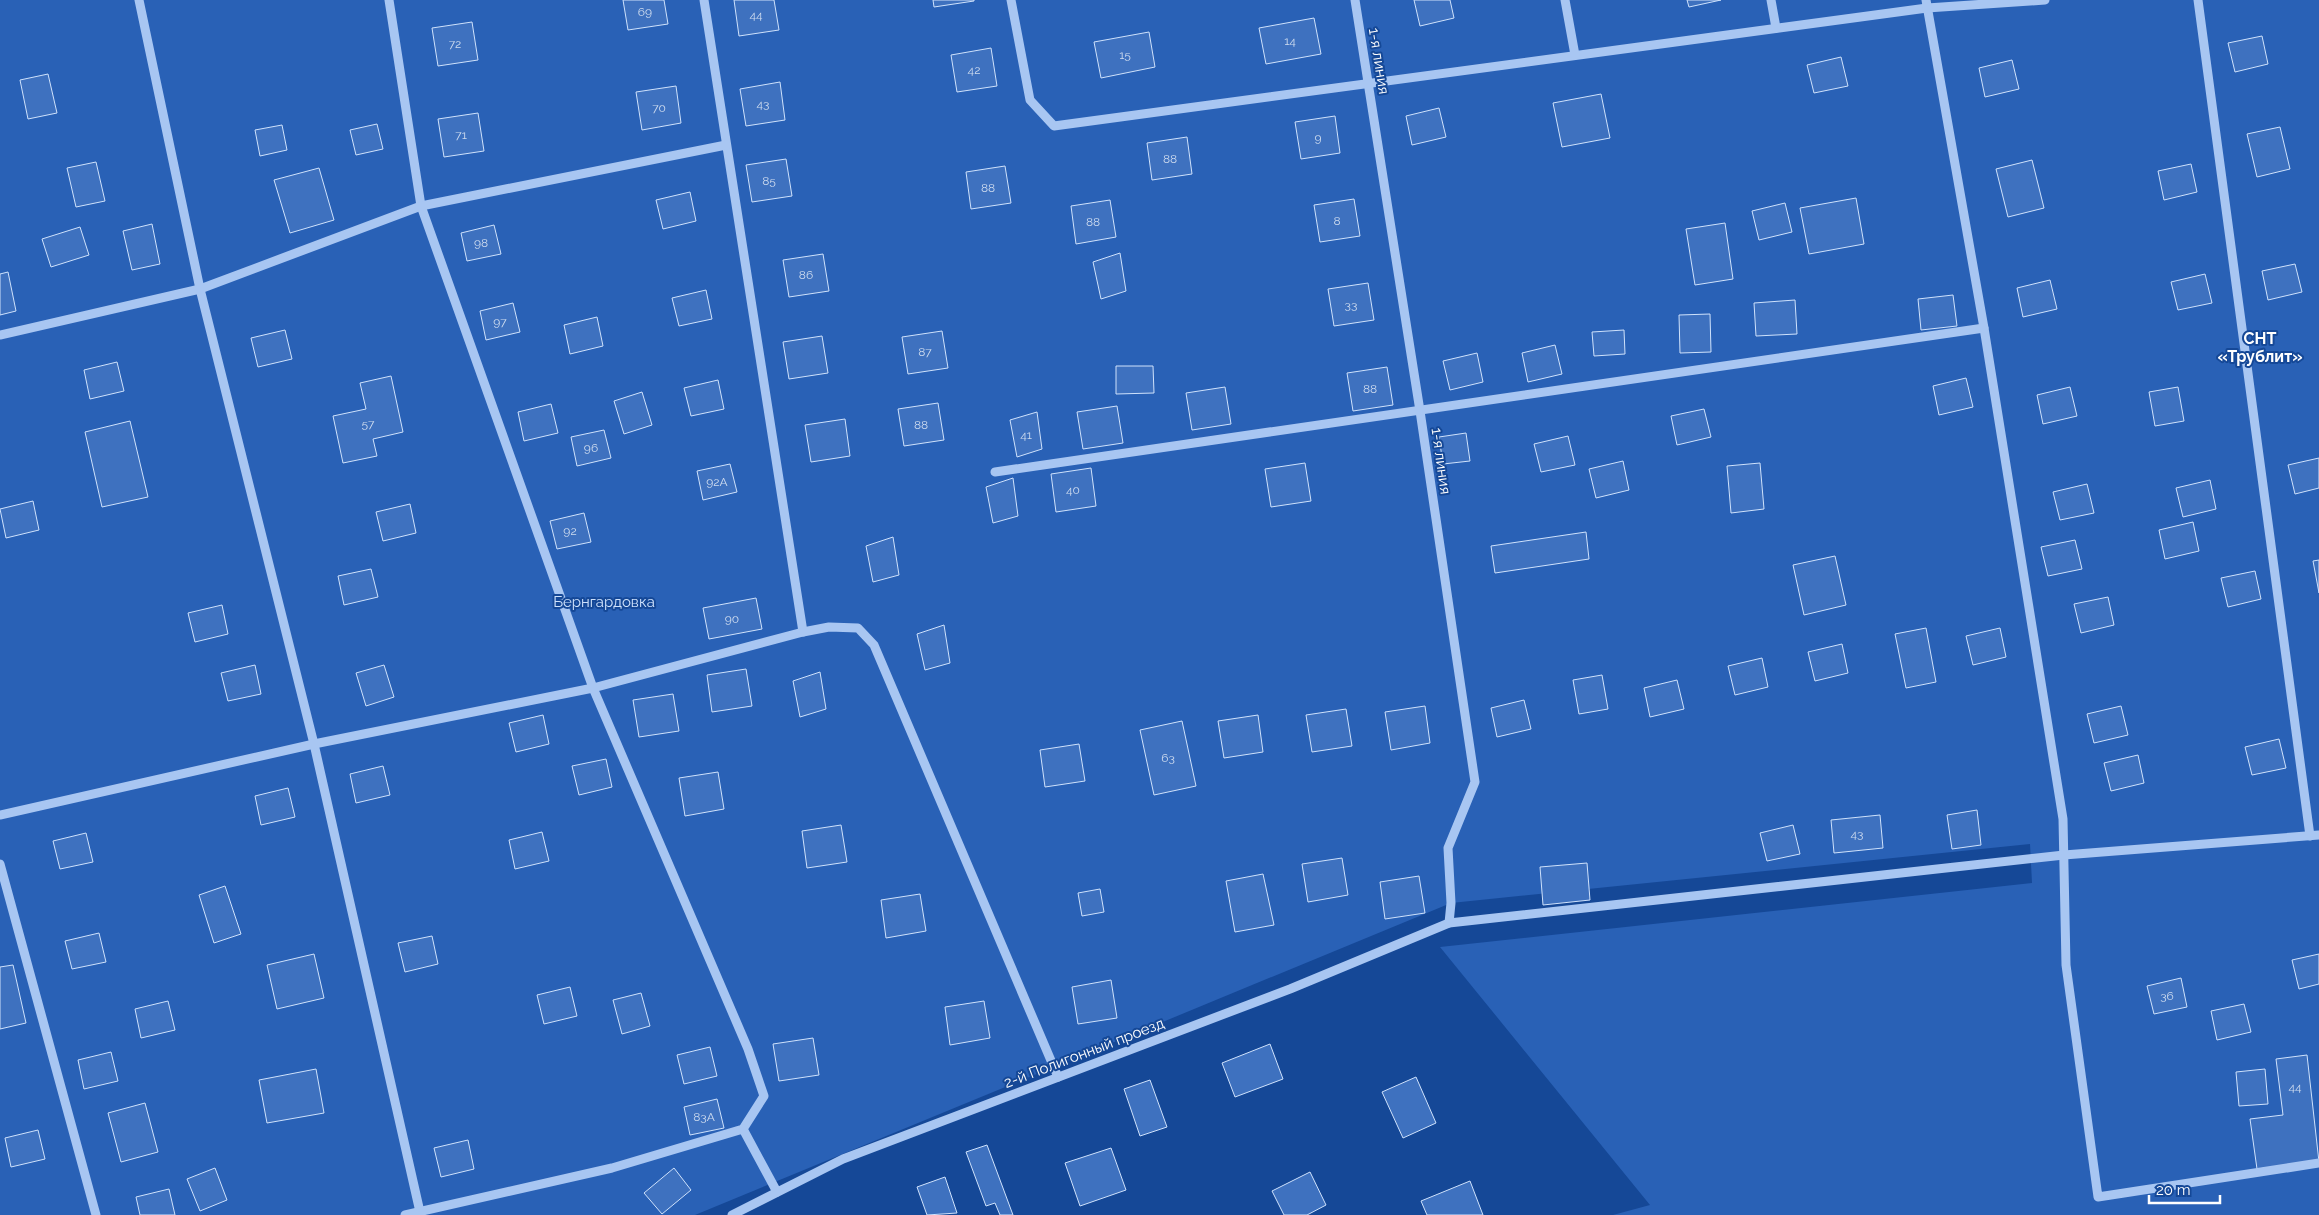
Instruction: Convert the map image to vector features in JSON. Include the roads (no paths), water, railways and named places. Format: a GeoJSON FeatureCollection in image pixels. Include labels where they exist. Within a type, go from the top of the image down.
{"type":"FeatureCollection","features":[{"type":"Feature","properties":{"kind":"street"},"geometry":{"type":"LineString","coordinates":[[139,0],[200,289],[314,744],[420,1212]]}},
{"type":"Feature","properties":{"kind":"street"},"geometry":{"type":"LineString","coordinates":[[389,0],[421,206],[593,688],[748,1049],[764,1096],[743,1130],[612,1168],[405,1215]]}},
{"type":"Feature","properties":{"kind":"street"},"geometry":{"type":"LineString","coordinates":[[704,0],[803,632]]}},
{"type":"Feature","properties":{"kind":"street"},"geometry":{"type":"LineString","coordinates":[[1012,0],[1030,100],[1054,126],[1776,28],[1926,4],[2045,0]]}},
{"type":"Feature","properties":{"kind":"street","name":"1-я линия"},"geometry":{"type":"LineString","coordinates":[[1355,0],[1420,411],[1475,782],[1448,848],[1451,903],[1449,923]]}},
{"type":"Feature","properties":{"kind":"street"},"geometry":{"type":"LineString","coordinates":[[1565,0],[1575,55]]}},
{"type":"Feature","properties":{"kind":"street"},"geometry":{"type":"LineString","coordinates":[[1770,0],[1776,28]]}},
{"type":"Feature","properties":{"kind":"street"},"geometry":{"type":"LineString","coordinates":[[2198,0],[2314,835]]}},
{"type":"Feature","properties":{"kind":"street"},"geometry":{"type":"LineString","coordinates":[[1926,4],[1984,328],[2063,819],[2066,965],[2098,1197],[2319,1164]]}},
{"type":"Feature","properties":{"kind":"street"},"geometry":{"type":"LineString","coordinates":[[0,335],[200,289],[421,206],[726,145]]}},
{"type":"Feature","properties":{"kind":"street"},"geometry":{"type":"LineString","coordinates":[[995,472],[1984,328]]}},
{"type":"Feature","properties":{"kind":"street"},"geometry":{"type":"LineString","coordinates":[[0,815],[314,744],[593,688],[803,632],[828,627],[858,628],[874,645],[1058,1077]]}},
{"type":"Feature","properties":{"kind":"street","name":"2-й Полигонный проезд"},"geometry":{"type":"LineString","coordinates":[[732,1215],[843,1159],[1290,989],[1449,923],[2064,855],[2314,835]]}},
{"type":"Feature","properties":{"kind":"street"},"geometry":{"type":"LineString","coordinates":[[0,864],[96,1215]]}},
{"type":"Feature","properties":{"kind":"street"},"geometry":{"type":"LineString","coordinates":[[743,1130],[777,1192]]}},
{"type":"Feature","properties":{"kind":"district","name":"СНТ «Трублит»"},"geometry":{"type":"Point","coordinates":[2260,347]}},
{"type":"Feature","properties":{"kind":"park label","name":"Бернгардовка"},"geometry":{"type":"Point","coordinates":[604,602]}}]}
